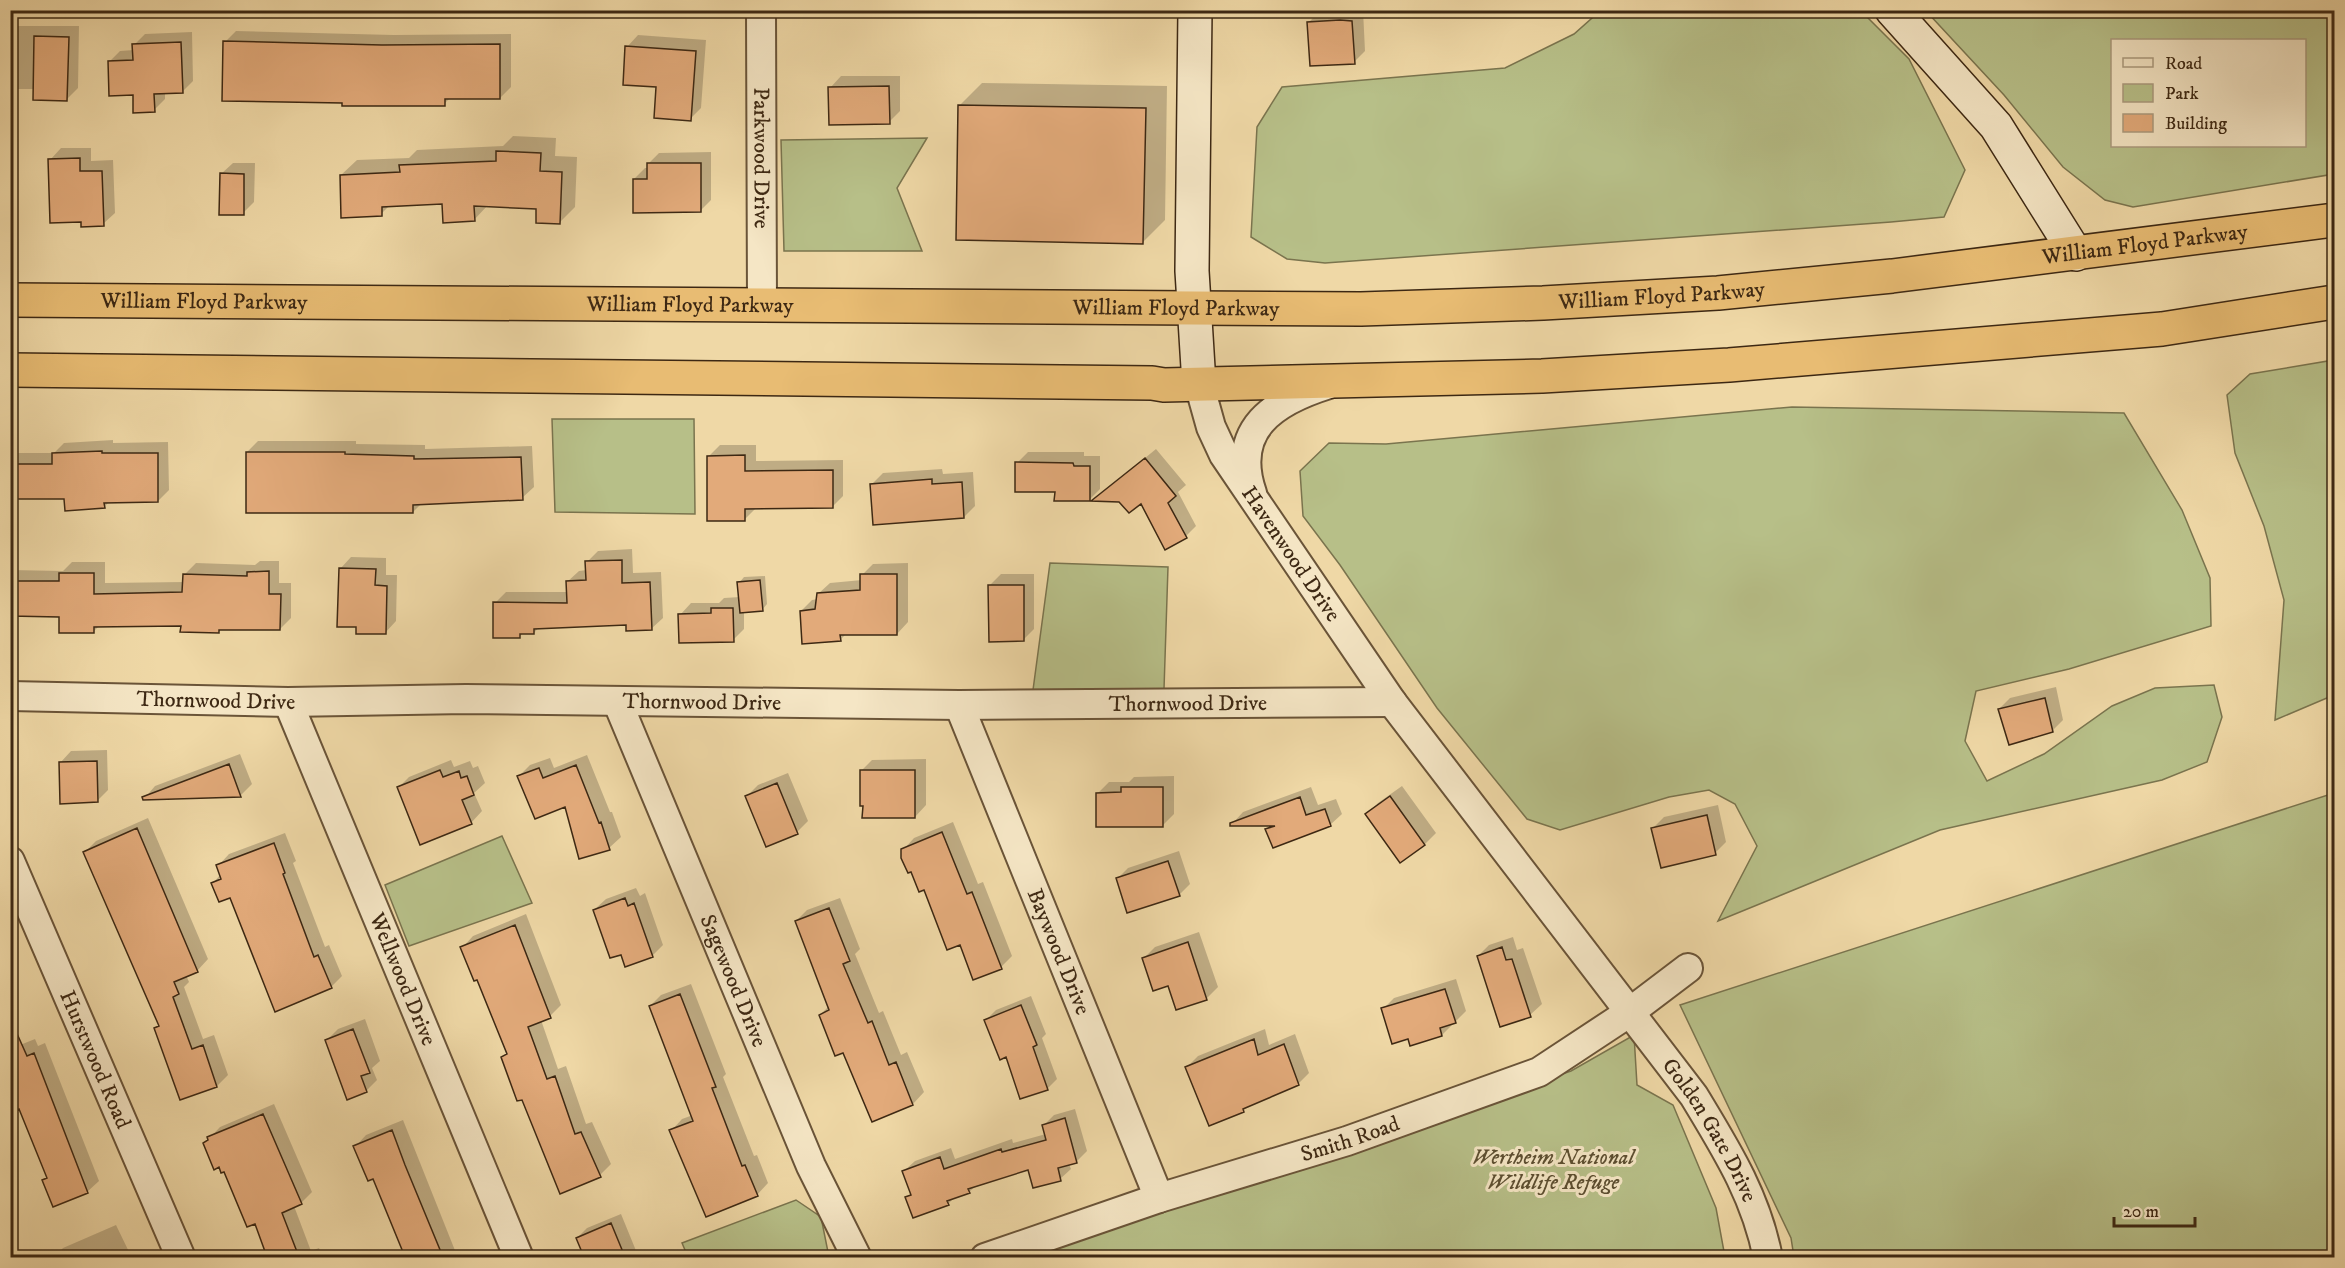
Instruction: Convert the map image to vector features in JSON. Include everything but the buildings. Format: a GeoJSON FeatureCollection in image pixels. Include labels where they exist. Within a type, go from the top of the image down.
{"type":"FeatureCollection","features":[{"type":"Feature","properties":{"kind":"highway","name":"William Floyd Parkway"},"geometry":{"type":"LineString","coordinates":[[10,300],[1193,308],[1383,308],[1543,303],[1718,293],[1892,276],[2334,220]]}},
{"type":"Feature","properties":{"kind":"highway"},"geometry":{"type":"LineString","coordinates":[[10,370],[1199,384],[1542,376],[1764,363],[2162,329],[2334,302]]}},
{"type":"Feature","properties":{"kind":"main road","name":"Havenwood Drive"},"geometry":{"type":"LineString","coordinates":[[1196,10],[1193,308],[1199,384]]}},
{"type":"Feature","properties":{"kind":"main road"},"geometry":{"type":"LineString","coordinates":[[1892,10],[1996,126],[2076,254]]}},
{"type":"Feature","properties":{"kind":"street","name":"Parkwood Drive"},"geometry":{"type":"LineString","coordinates":[[761,10],[762,305]]}},
{"type":"Feature","properties":{"kind":"street"},"geometry":{"type":"LineString","coordinates":[[1255,501],[1246,470],[1251,434],[1260,421],[1274,409],[1314,388],[1335,382]]}},
{"type":"Feature","properties":{"kind":"street","name":"Havenwood Drive"},"geometry":{"type":"LineString","coordinates":[[1199,384],[1211,428],[1224,455],[1392,702],[1630,1012]]}},
{"type":"Feature","properties":{"kind":"street","name":"Thornwood Drive"},"geometry":{"type":"LineString","coordinates":[[10,696],[288,702],[466,699],[958,705],[1392,702]]}},
{"type":"Feature","properties":{"kind":"street","name":"Sagewood Drive"},"geometry":{"type":"LineString","coordinates":[[617,701],[811,1166],[857,1257]]}},
{"type":"Feature","properties":{"kind":"street","name":"Wellwood Drive"},"geometry":{"type":"LineString","coordinates":[[288,702],[519,1257]]}},
{"type":"Feature","properties":{"kind":"street","name":"Baywood Drive"},"geometry":{"type":"LineString","coordinates":[[958,705],[1159,1198]]}},
{"type":"Feature","properties":{"kind":"street","name":"Hurstwood Road"},"geometry":{"type":"LineString","coordinates":[[10,861],[181,1257]]}},
{"type":"Feature","properties":{"kind":"street","name":"Smith Road"},"geometry":{"type":"LineString","coordinates":[[985,1257],[1159,1198],[1347,1141],[1539,1072],[1630,1012],[1688,968]]}},
{"type":"Feature","properties":{"kind":"street","name":"Golden Gate Drive"},"geometry":{"type":"LineString","coordinates":[[1630,1012],[1694,1096],[1735,1163],[1763,1230],[1768,1257]]}},
{"type":"Feature","properties":{"kind":"green space"},"geometry":{"type":"Polygon","coordinates":[[[1600,11],[1861,11],[1909,59],[1965,170],[1944,217],[1325,263],[1287,259],[1251,237],[1257,127],[1282,87],[1505,68],[1574,34],[1600,11]]]}},
{"type":"Feature","properties":{"kind":"green space"},"geometry":{"type":"Polygon","coordinates":[[[1926,11],[2334,11],[2334,174],[2133,207],[2105,200],[2063,167],[2004,95],[1926,11]]]}},
{"type":"Feature","properties":{"kind":"green space"},"geometry":{"type":"Polygon","coordinates":[[[927,138],[897,188],[922,251],[784,251],[781,140],[927,138]]]}},
{"type":"Feature","properties":{"kind":"green space"},"geometry":{"type":"Polygon","coordinates":[[[2334,360],[2334,695],[2275,720],[2284,600],[2264,526],[2235,453],[2227,395],[2250,374],[2334,360]]]}},
{"type":"Feature","properties":{"kind":"green space"},"geometry":{"type":"Polygon","coordinates":[[[1792,407],[2124,413],[2182,510],[2210,578],[2211,626],[2069,669],[1976,691],[1965,741],[1987,781],[2044,754],[2112,706],[2155,688],[2214,685],[2222,717],[2207,762],[2162,780],[1940,830],[1718,921],[1757,846],[1735,804],[1709,790],[1669,797],[1560,830],[1527,819],[1437,708],[1340,565],[1303,516],[1300,471],[1329,443],[1386,444],[1792,407]]]}},
{"type":"Feature","properties":{"kind":"green space"},"geometry":{"type":"Polygon","coordinates":[[[552,419],[694,419],[695,514],[555,512],[552,419]]]}},
{"type":"Feature","properties":{"kind":"green space"},"geometry":{"type":"Polygon","coordinates":[[[1050,563],[1168,567],[1164,689],[1033,690],[1050,563]]]}},
{"type":"Feature","properties":{"kind":"green space"},"geometry":{"type":"Polygon","coordinates":[[[2334,793],[2334,1257],[1794,1257],[1791,1238],[1680,1005],[2334,793]]]}},
{"type":"Feature","properties":{"kind":"green space"},"geometry":{"type":"Polygon","coordinates":[[[502,836],[532,903],[409,946],[385,885],[502,836]]]}},
{"type":"Feature","properties":{"kind":"green space","name":"Wertheim National Wildlife Refuge"},"geometry":{"type":"Polygon","coordinates":[[[1634,1035],[1637,1085],[1673,1105],[1716,1208],[1725,1257],[1018,1258],[1571,1071],[1634,1035]]]}},
{"type":"Feature","properties":{"kind":"green space"},"geometry":{"type":"Polygon","coordinates":[[[796,1200],[821,1217],[829,1257],[688,1257],[682,1243],[796,1200]]]}}]}
